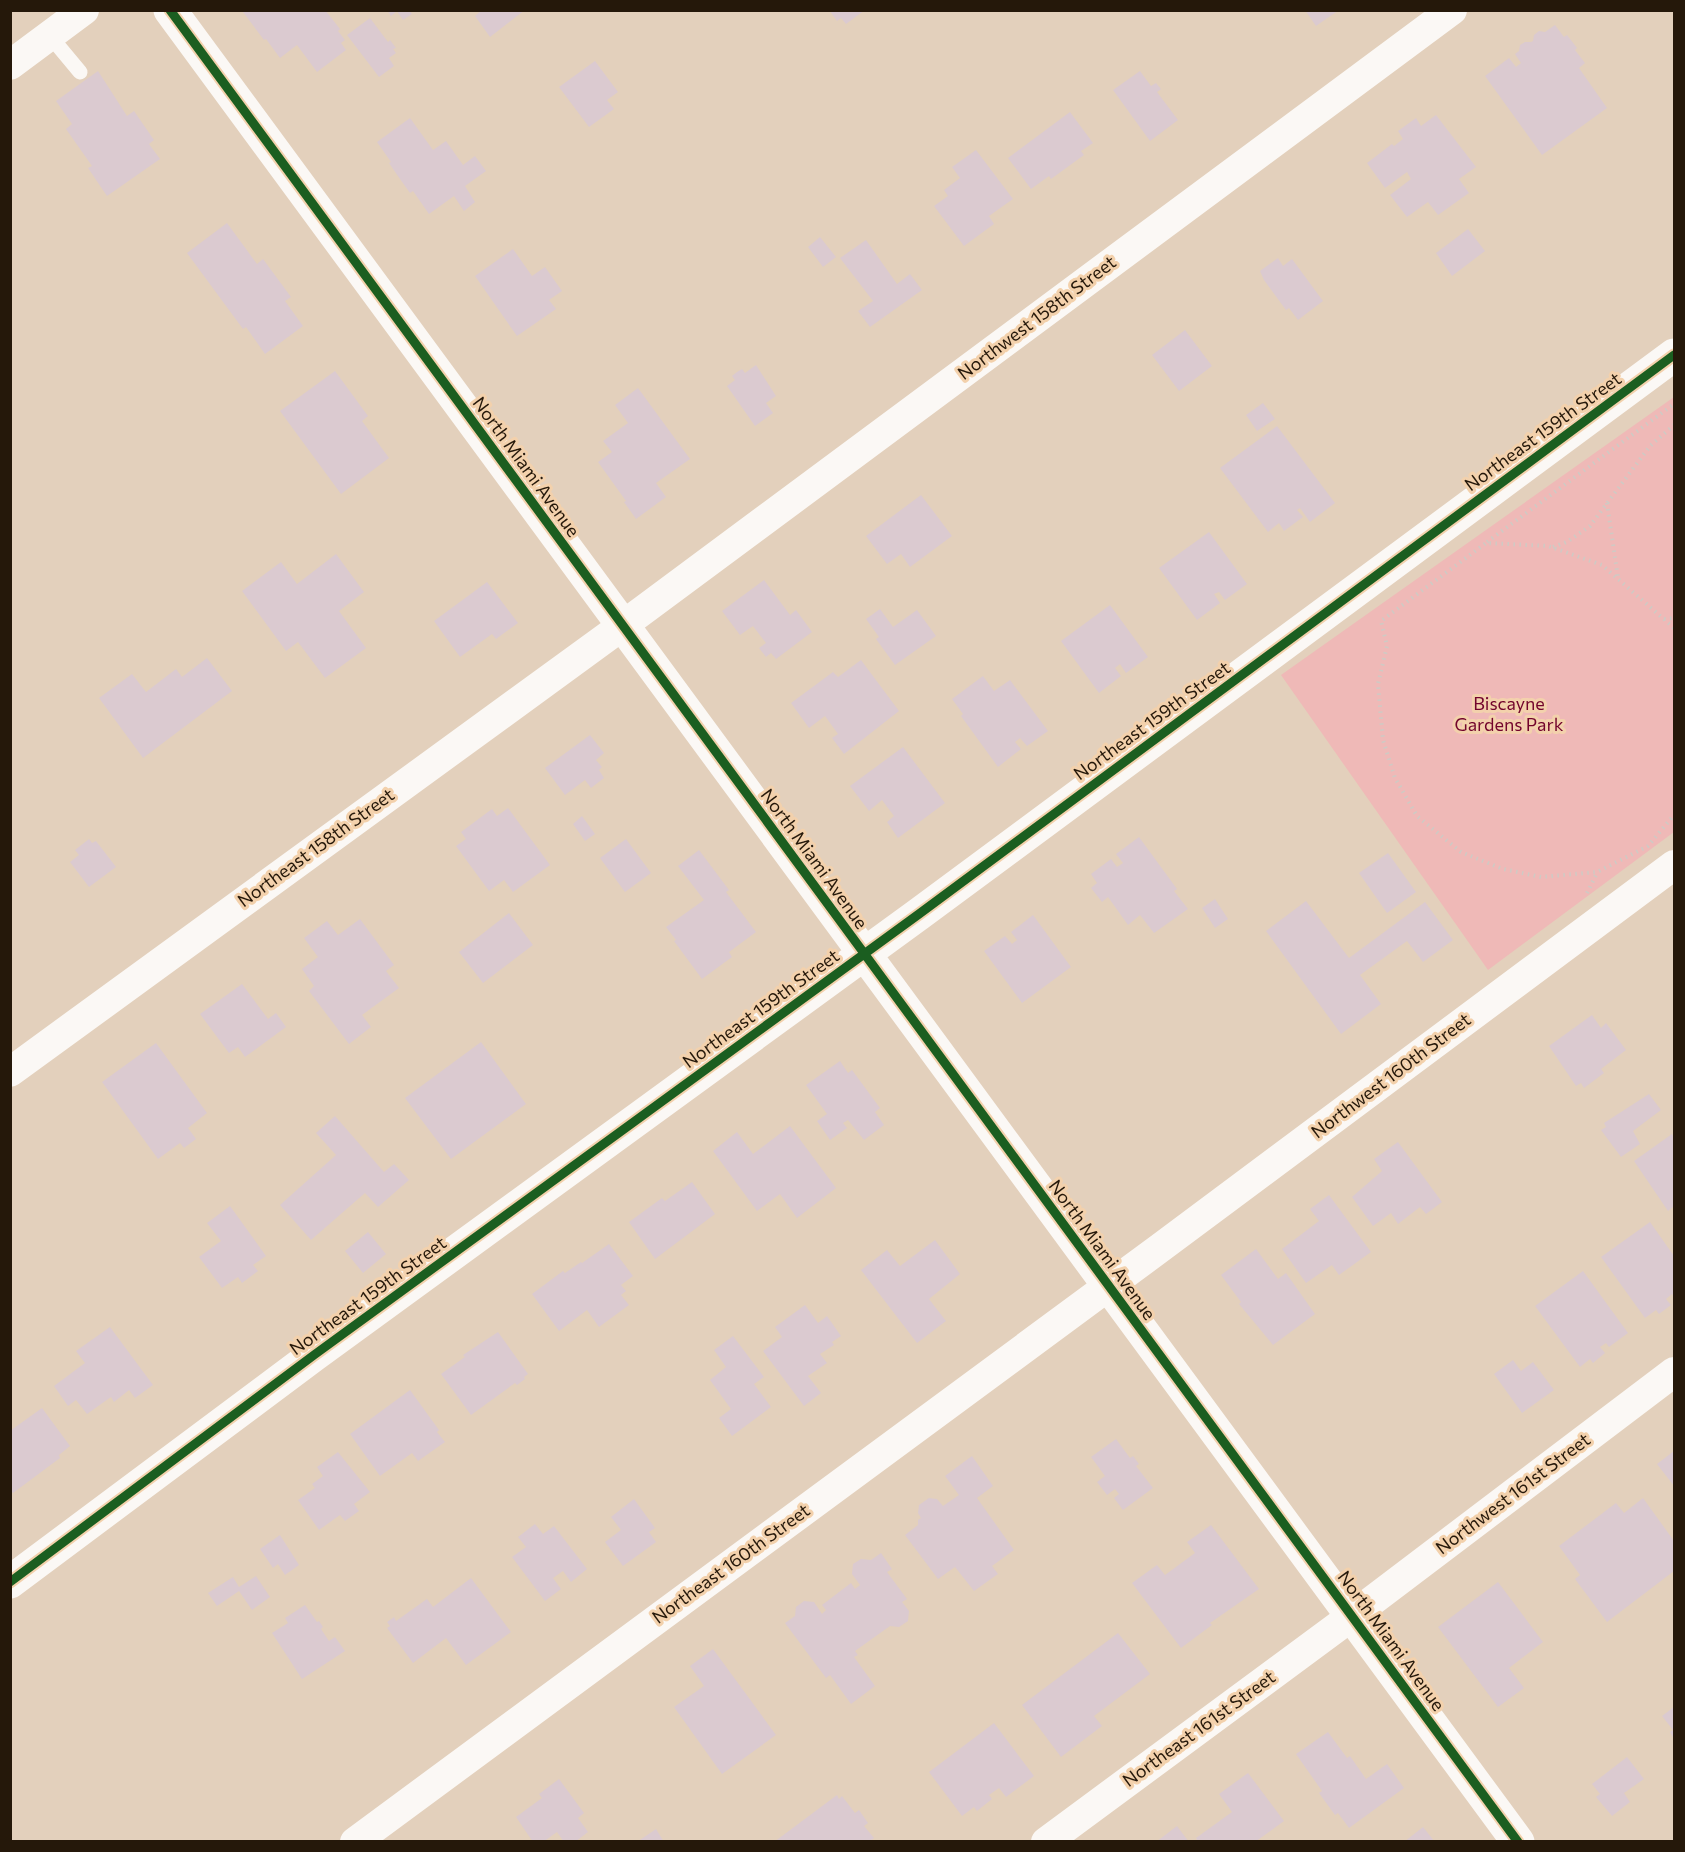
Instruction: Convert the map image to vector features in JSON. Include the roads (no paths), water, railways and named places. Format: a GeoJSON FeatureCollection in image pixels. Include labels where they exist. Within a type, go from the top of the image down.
{"type":"FeatureCollection","features":[{"type":"Feature","properties":{"kind":"street"},"geometry":{"type":"LineString","coordinates":[[10,65],[84,10]]}},
{"type":"Feature","properties":{"kind":"street","name":"North Miami Avenue"},"geometry":{"type":"LineString","coordinates":[[170,10],[1518,1842]]}},
{"type":"Feature","properties":{"kind":"street","name":"Northwest 158th Street"},"geometry":{"type":"LineString","coordinates":[[622,626],[1452,10]]}},
{"type":"Feature","properties":{"kind":"street","name":"Northeast 159th Street"},"geometry":{"type":"LineString","coordinates":[[10,1582],[314,1355],[863,954],[1674,355]]}},
{"type":"Feature","properties":{"kind":"street","name":"Northeast 158th Street"},"geometry":{"type":"LineString","coordinates":[[10,1072],[622,626]]}},
{"type":"Feature","properties":{"kind":"street","name":"Northwest 160th Street"},"geometry":{"type":"LineString","coordinates":[[1107,1286],[1674,865]]}},
{"type":"Feature","properties":{"kind":"street","name":"Northeast 160th Street"},"geometry":{"type":"LineString","coordinates":[[355,1842],[1107,1286]]}},
{"type":"Feature","properties":{"kind":"street","name":"Northwest 161st Street"},"geometry":{"type":"LineString","coordinates":[[1352,1616],[1674,1372]]}},
{"type":"Feature","properties":{"kind":"street","name":"Northeast 161st Street"},"geometry":{"type":"LineString","coordinates":[[1046,1842],[1352,1616]]}},
{"type":"Feature","properties":{"kind":"lane"},"geometry":{"type":"LineString","coordinates":[[50,36],[80,72]]}},
{"type":"Feature","properties":{"kind":"park label","name":"Biscayne Gardens Park"},"geometry":{"type":"Point","coordinates":[1509,714]}}]}
